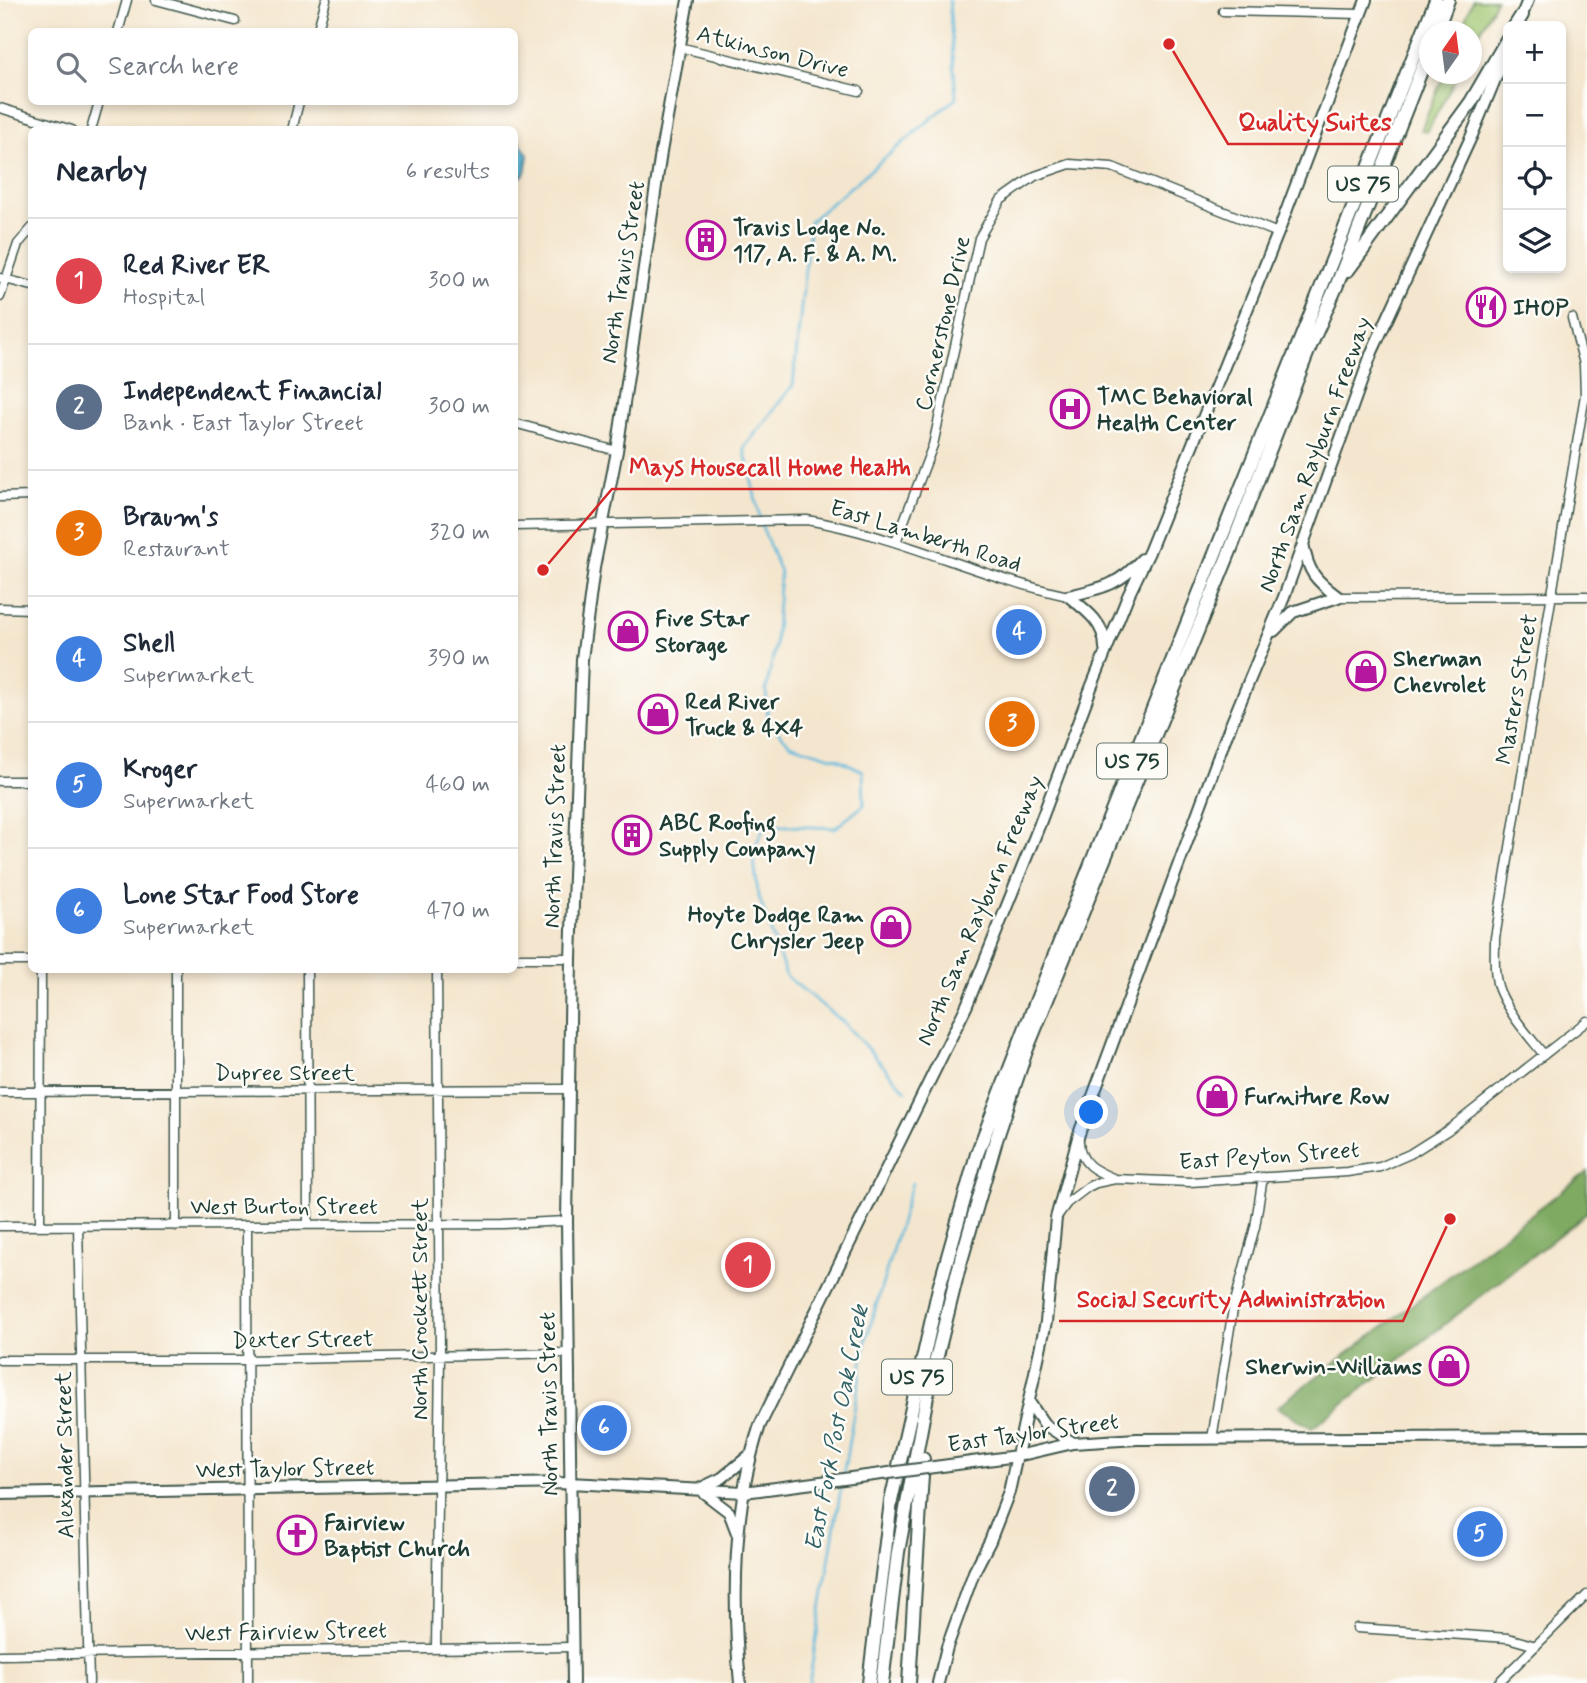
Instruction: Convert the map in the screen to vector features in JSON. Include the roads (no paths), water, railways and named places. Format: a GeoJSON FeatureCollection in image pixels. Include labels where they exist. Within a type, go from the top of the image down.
{"type":"FeatureCollection","features":[{"type":"Feature","properties":{"kind":"highway","name":"US 75"},"geometry":{"type":"LineString","coordinates":[[869,1683],[891,1501],[939,1288],[977,1154],[1436,0]]}},
{"type":"Feature","properties":{"kind":"highway"},"geometry":{"type":"LineString","coordinates":[[1440,21],[1448,0]]}},
{"type":"Feature","properties":{"kind":"highway"},"geometry":{"type":"LineString","coordinates":[[1336,288],[1471,102],[1503,47]]}},
{"type":"Feature","properties":{"kind":"highway","name":"North Sam Rayburn Freeway"},"geometry":{"type":"LineString","coordinates":[[882,1683],[898,1552],[927,1396],[961,1258],[995,1143],[1026,1051],[1230,551],[1419,76]]}},
{"type":"Feature","properties":{"kind":"highway"},"geometry":{"type":"LineString","coordinates":[[909,1683],[927,1396]]}},
{"type":"Feature","properties":{"kind":"main road","name":"North Travis Street"},"geometry":{"type":"LineString","coordinates":[[573,1683],[567,1221],[571,958],[582,659],[594,568],[617,451],[661,152],[688,0]]}},
{"type":"Feature","properties":{"kind":"main road","name":"North Sam Rayburn Freeway"},"geometry":{"type":"LineString","coordinates":[[740,1683],[736,1569],[750,1455],[760,1425],[967,1005],[1105,653],[1149,552],[1278,233],[1366,0]]}},
{"type":"Feature","properties":{"kind":"main road"},"geometry":{"type":"LineString","coordinates":[[1518,21],[1528,0]]}},
{"type":"Feature","properties":{"kind":"main road","name":"North Sam Rayburn Freeway"},"geometry":{"type":"LineString","coordinates":[[938,1683],[947,1647],[974,1572],[1003,1512],[1046,1322],[1056,1218],[1079,1134],[1225,739],[1268,637],[1372,352],[1472,135],[1503,60]]}},
{"type":"Feature","properties":{"kind":"main road"},"geometry":{"type":"LineString","coordinates":[[1303,541],[1307,562],[1314,577],[1338,597]]}},
{"type":"Feature","properties":{"kind":"main road"},"geometry":{"type":"LineString","coordinates":[[1068,596],[1121,580],[1149,552]]}},
{"type":"Feature","properties":{"kind":"main road"},"geometry":{"type":"LineString","coordinates":[[1068,596],[1096,621],[1105,635],[1105,653]]}},
{"type":"Feature","properties":{"kind":"main road"},"geometry":{"type":"LineString","coordinates":[[1268,637],[1293,612],[1338,597]]}},
{"type":"Feature","properties":{"kind":"main road"},"geometry":{"type":"LineString","coordinates":[[1029,1402],[1044,1424],[1073,1443]]}},
{"type":"Feature","properties":{"kind":"main road","name":"East Taylor Street"},"geometry":{"type":"LineString","coordinates":[[570,1483],[744,1492],[1017,1456],[1073,1443],[1137,1439],[1587,1437]]}},
{"type":"Feature","properties":{"kind":"main road"},"geometry":{"type":"LineString","coordinates":[[739,1537],[729,1512],[699,1489],[729,1474],[750,1455]]}},
{"type":"Feature","properties":{"kind":"main road","name":"West Taylor Street"},"geometry":{"type":"LineString","coordinates":[[0,1494],[570,1483]]}},
{"type":"Feature","properties":{"kind":"street"},"geometry":{"type":"LineString","coordinates":[[119,28],[127,0]]}},
{"type":"Feature","properties":{"kind":"street"},"geometry":{"type":"LineString","coordinates":[[156,0],[235,21]]}},
{"type":"Feature","properties":{"kind":"street"},"geometry":{"type":"LineString","coordinates":[[318,28],[326,0]]}},
{"type":"Feature","properties":{"kind":"street"},"geometry":{"type":"LineString","coordinates":[[1223,11],[1361,14]]}},
{"type":"Feature","properties":{"kind":"street","name":"Atkinson Drive"},"geometry":{"type":"LineString","coordinates":[[679,47],[859,91]]}},
{"type":"Feature","properties":{"kind":"street"},"geometry":{"type":"LineString","coordinates":[[92,126],[98,105]]}},
{"type":"Feature","properties":{"kind":"street"},"geometry":{"type":"LineString","coordinates":[[293,126],[298,105]]}},
{"type":"Feature","properties":{"kind":"street"},"geometry":{"type":"LineString","coordinates":[[0,108],[59,126]]}},
{"type":"Feature","properties":{"kind":"street","name":"Cornerstone Drive"},"geometry":{"type":"LineString","coordinates":[[896,542],[933,445],[979,238],[1001,200],[1035,176],[1070,164],[1112,167],[1278,233]]}},
{"type":"Feature","properties":{"kind":"street"},"geometry":{"type":"LineString","coordinates":[[0,296],[3,278],[19,244],[28,233]]}},
{"type":"Feature","properties":{"kind":"street"},"geometry":{"type":"LineString","coordinates":[[3,278],[28,285]]}},
{"type":"Feature","properties":{"kind":"street","name":"Masters Street"},"geometry":{"type":"LineString","coordinates":[[1544,1055],[1518,1021],[1500,991],[1495,938],[1585,395],[1584,364],[1572,318]]}},
{"type":"Feature","properties":{"kind":"street"},"geometry":{"type":"LineString","coordinates":[[518,424],[617,451]]}},
{"type":"Feature","properties":{"kind":"street"},"geometry":{"type":"LineString","coordinates":[[0,496],[28,496]]}},
{"type":"Feature","properties":{"kind":"street","name":"East Lamberth Road"},"geometry":{"type":"LineString","coordinates":[[518,526],[807,520],[837,525],[896,542],[1028,587],[1068,596]]}},
{"type":"Feature","properties":{"kind":"street"},"geometry":{"type":"LineString","coordinates":[[1338,597],[1587,596]]}},
{"type":"Feature","properties":{"kind":"street"},"geometry":{"type":"LineString","coordinates":[[0,608],[28,609]]}},
{"type":"Feature","properties":{"kind":"street"},"geometry":{"type":"LineString","coordinates":[[0,781],[28,781]]}},
{"type":"Feature","properties":{"kind":"street"},"geometry":{"type":"LineString","coordinates":[[518,958],[571,958]]}},
{"type":"Feature","properties":{"kind":"street"},"geometry":{"type":"LineString","coordinates":[[0,961],[28,961]]}},
{"type":"Feature","properties":{"kind":"street"},"geometry":{"type":"LineString","coordinates":[[40,1226],[41,973]]}},
{"type":"Feature","properties":{"kind":"street"},"geometry":{"type":"LineString","coordinates":[[176,973],[176,1226]]}},
{"type":"Feature","properties":{"kind":"street"},"geometry":{"type":"LineString","coordinates":[[307,973],[307,1225]]}},
{"type":"Feature","properties":{"kind":"street","name":"North Crockett Street"},"geometry":{"type":"LineString","coordinates":[[436,1648],[440,1355],[437,973]]}},
{"type":"Feature","properties":{"kind":"street","name":"East Peyton Street"},"geometry":{"type":"LineString","coordinates":[[1056,1218],[1079,1193],[1097,1182],[1115,1179],[1190,1182],[1347,1172],[1380,1167],[1410,1154],[1448,1130],[1587,1021]]}},
{"type":"Feature","properties":{"kind":"street","name":"Dupree Street"},"geometry":{"type":"LineString","coordinates":[[0,1092],[569,1089]]}},
{"type":"Feature","properties":{"kind":"street","name":"East Peyton Street"},"geometry":{"type":"LineString","coordinates":[[1079,1134],[1080,1152],[1085,1163],[1115,1179]]}},
{"type":"Feature","properties":{"kind":"street"},"geometry":{"type":"LineString","coordinates":[[1212,1439],[1233,1309],[1255,1227],[1263,1177]]}},
{"type":"Feature","properties":{"kind":"street","name":"West Burton Street"},"geometry":{"type":"LineString","coordinates":[[0,1226],[567,1221]]}},
{"type":"Feature","properties":{"kind":"street"},"geometry":{"type":"LineString","coordinates":[[247,1225],[248,1683]]}},
{"type":"Feature","properties":{"kind":"street","name":"Alexander Street"},"geometry":{"type":"LineString","coordinates":[[78,1226],[89,1683]]}},
{"type":"Feature","properties":{"kind":"street","name":"Dexter Street"},"geometry":{"type":"LineString","coordinates":[[0,1360],[246,1360],[568,1353]]}},
{"type":"Feature","properties":{"kind":"street"},"geometry":{"type":"LineString","coordinates":[[1498,1683],[1587,1595]]}},
{"type":"Feature","properties":{"kind":"street"},"geometry":{"type":"LineString","coordinates":[[1357,1628],[1508,1638],[1535,1646]]}},
{"type":"Feature","properties":{"kind":"street","name":"West Fairview Street"},"geometry":{"type":"LineString","coordinates":[[0,1655],[573,1647]]}},
{"type":"Feature","properties":{"kind":"water"},"geometry":{"type":"Polygon","coordinates":[[[518,139],[528,155],[525,173],[518,180],[518,139]]]}},
{"type":"Feature","properties":{"kind":"waterway","name":"East Fork Post Oak Creek"},"geometry":{"type":"LineString","coordinates":[[760,518],[744,448],[793,385],[810,221],[956,98],[949,0]]}},
{"type":"Feature","properties":{"kind":"waterway","name":"East Fork Post Oak Creek"},"geometry":{"type":"LineString","coordinates":[[761,524],[780,572],[775,647],[766,690],[768,721],[790,744],[838,759],[863,771],[864,805],[835,828],[765,825],[753,851],[758,894],[786,976],[844,1023],[906,1091]]}},
{"type":"Feature","properties":{"kind":"waterway","name":"East Fork Post Oak Creek"},"geometry":{"type":"LineString","coordinates":[[843,1476],[866,1340],[912,1183]]}},
{"type":"Feature","properties":{"kind":"waterway","name":"East Fork Post Oak Creek"},"geometry":{"type":"LineString","coordinates":[[809,1683],[842,1482]]}},
{"type":"Feature","properties":{"kind":"place","name":"Quality Suites"},"geometry":{"type":"Point","coordinates":[1169,44]}},
{"type":"Feature","properties":{"kind":"place","name":"Travis Lodge No. 117, A. F. & A. M."},"geometry":{"type":"Point","coordinates":[706,240]}},
{"type":"Feature","properties":{"kind":"place","name":"IHOP"},"geometry":{"type":"Point","coordinates":[1486,307]}},
{"type":"Feature","properties":{"kind":"place","name":"TMC Behavioral Health Center"},"geometry":{"type":"Point","coordinates":[1070,409]}},
{"type":"Feature","properties":{"kind":"place","name":"Mays Housecall Home Health"},"geometry":{"type":"Point","coordinates":[543,570]}},
{"type":"Feature","properties":{"kind":"place","name":"Five Star Storage"},"geometry":{"type":"Point","coordinates":[628,631]}},
{"type":"Feature","properties":{"kind":"place","name":"Shell"},"geometry":{"type":"Point","coordinates":[1019,632]}},
{"type":"Feature","properties":{"kind":"place","name":"Sherman Chevrolet"},"geometry":{"type":"Point","coordinates":[1366,671]}},
{"type":"Feature","properties":{"kind":"place","name":"Red River Truck & 4X4"},"geometry":{"type":"Point","coordinates":[658,714]}},
{"type":"Feature","properties":{"kind":"place","name":"Braum's"},"geometry":{"type":"Point","coordinates":[1012,724]}},
{"type":"Feature","properties":{"kind":"place","name":"ABC Roofing Supply Company"},"geometry":{"type":"Point","coordinates":[632,835]}},
{"type":"Feature","properties":{"kind":"place","name":"Hoyte Dodge Ram Chrysler Jeep"},"geometry":{"type":"Point","coordinates":[891,927]}},
{"type":"Feature","properties":{"kind":"place","name":"Furniture Row"},"geometry":{"type":"Point","coordinates":[1217,1096]}},
{"type":"Feature","properties":{"kind":"place","name":"Social Security Administration"},"geometry":{"type":"Point","coordinates":[1450,1219]}},
{"type":"Feature","properties":{"kind":"place","name":"Red River ER"},"geometry":{"type":"Point","coordinates":[748,1265]}},
{"type":"Feature","properties":{"kind":"place","name":"Sherwin-Williams"},"geometry":{"type":"Point","coordinates":[1449,1366]}},
{"type":"Feature","properties":{"kind":"place","name":"Lone Star Food Store"},"geometry":{"type":"Point","coordinates":[604,1428]}},
{"type":"Feature","properties":{"kind":"place","name":"Independent Financial"},"geometry":{"type":"Point","coordinates":[1112,1489]}},
{"type":"Feature","properties":{"kind":"place","name":"Kroger"},"geometry":{"type":"Point","coordinates":[1480,1534]}},
{"type":"Feature","properties":{"kind":"place","name":"Fairview Baptist Church"},"geometry":{"type":"Point","coordinates":[297,1535]}}]}
